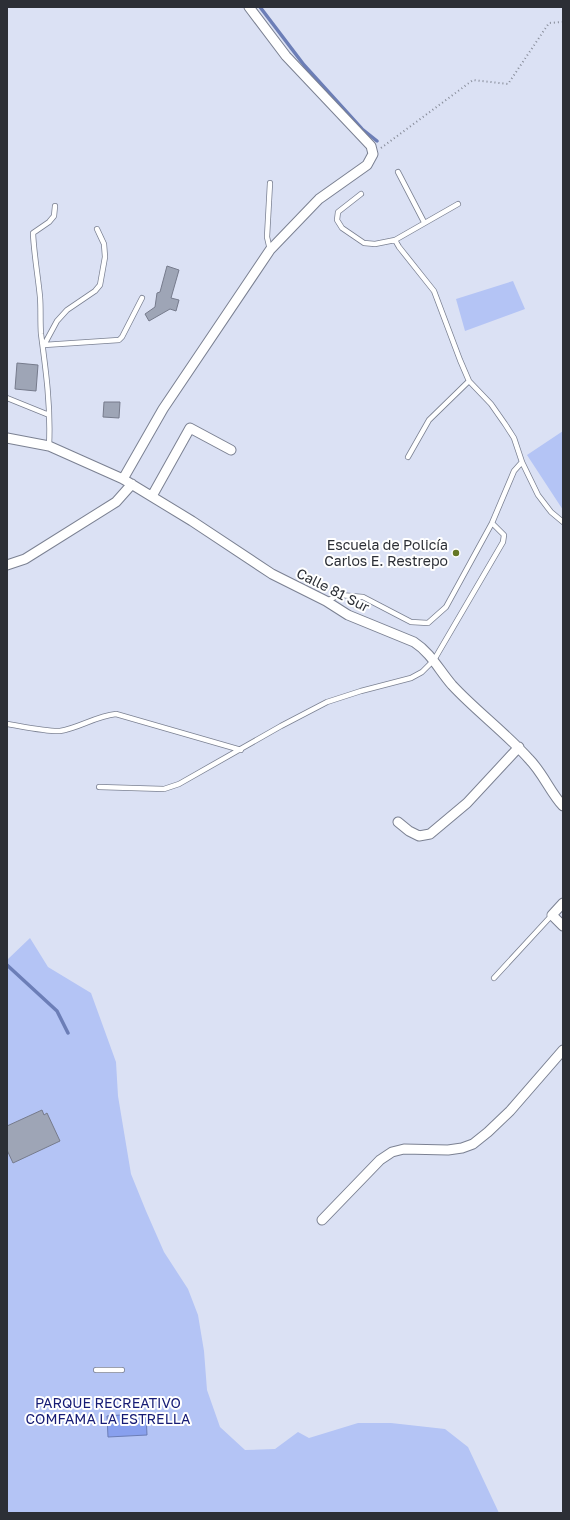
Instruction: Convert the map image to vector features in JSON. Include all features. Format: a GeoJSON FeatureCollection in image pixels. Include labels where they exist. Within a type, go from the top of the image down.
{"type":"FeatureCollection","features":[{"type":"Feature","properties":{"kind":"street"},"geometry":{"type":"LineString","coordinates":[[123,479],[163,410],[270,250],[319,199],[367,165],[373,154],[371,146],[286,56],[249,7]]}},
{"type":"Feature","properties":{"kind":"street"},"geometry":{"type":"LineString","coordinates":[[152,496],[190,428],[231,450]]}},
{"type":"Feature","properties":{"kind":"street","name":"Calle 81 Sur"},"geometry":{"type":"LineString","coordinates":[[7,438],[49,446],[123,479],[152,496],[272,574],[326,601],[348,614],[414,642],[427,652],[451,683],[471,705],[518,747],[531,761],[556,799],[563,806]]}},
{"type":"Feature","properties":{"kind":"street"},"geometry":{"type":"LineString","coordinates":[[7,565],[25,559],[116,502],[132,484]]}},
{"type":"Feature","properties":{"kind":"street"},"geometry":{"type":"LineString","coordinates":[[398,822],[409,831],[419,836],[430,834],[467,803],[518,747]]}},
{"type":"Feature","properties":{"kind":"street"},"geometry":{"type":"LineString","coordinates":[[563,903],[552,915],[563,926]]}},
{"type":"Feature","properties":{"kind":"street"},"geometry":{"type":"LineString","coordinates":[[322,1220],[380,1160],[392,1152],[404,1149],[448,1150],[462,1148],[473,1144],[510,1111],[563,1050]]}},
{"type":"Feature","properties":{"kind":"lane"},"geometry":{"type":"LineString","coordinates":[[398,172],[424,222]]}},
{"type":"Feature","properties":{"kind":"lane"},"geometry":{"type":"LineString","coordinates":[[270,183],[267,237],[270,250]]}},
{"type":"Feature","properties":{"kind":"lane"},"geometry":{"type":"LineString","coordinates":[[361,194],[338,212],[337,220],[342,228],[364,243],[375,244],[395,240],[424,222],[458,204]]}},
{"type":"Feature","properties":{"kind":"lane"},"geometry":{"type":"LineString","coordinates":[[49,446],[49,415],[44,345],[41,334],[40,298],[33,234],[54,216],[55,206]]}},
{"type":"Feature","properties":{"kind":"lane"},"geometry":{"type":"LineString","coordinates":[[44,345],[57,321],[62,315],[67,310],[95,292],[100,284],[105,257],[104,244],[97,229]]}},
{"type":"Feature","properties":{"kind":"lane"},"geometry":{"type":"LineString","coordinates":[[395,240],[434,291],[460,360],[470,381],[491,404],[514,438],[522,462],[538,495],[551,512],[563,522]]}},
{"type":"Feature","properties":{"kind":"lane"},"geometry":{"type":"LineString","coordinates":[[44,345],[119,340],[142,298]]}},
{"type":"Feature","properties":{"kind":"lane"},"geometry":{"type":"LineString","coordinates":[[408,457],[429,420],[470,381]]}},
{"type":"Feature","properties":{"kind":"lane"},"geometry":{"type":"LineString","coordinates":[[7,398],[49,415]]}},
{"type":"Feature","properties":{"kind":"lane"},"geometry":{"type":"LineString","coordinates":[[326,601],[340,594],[363,597],[411,622],[428,623],[446,607],[492,523],[514,471],[522,462]]}},
{"type":"Feature","properties":{"kind":"lane"},"geometry":{"type":"LineString","coordinates":[[99,787],[164,789],[179,784],[281,726],[328,702],[362,691],[412,678],[422,672],[434,660],[503,542],[504,536],[492,523]]}},
{"type":"Feature","properties":{"kind":"lane"},"geometry":{"type":"LineString","coordinates":[[7,724],[57,731],[71,728],[105,715],[116,714],[241,750]]}},
{"type":"Feature","properties":{"kind":"lane"},"geometry":{"type":"LineString","coordinates":[[494,978],[552,915]]}},
{"type":"Feature","properties":{"kind":"lane"},"geometry":{"type":"LineString","coordinates":[[96,1370],[122,1370]]}},
{"type":"Feature","properties":{"kind":"path"},"geometry":{"type":"LineString","coordinates":[[373,154],[473,80],[508,84],[549,23],[563,22]]}},
{"type":"Feature","properties":{"kind":"green space"},"geometry":{"type":"Polygon","coordinates":[[[513,281],[525,309],[465,331],[456,299],[513,281]]]}},
{"type":"Feature","properties":{"kind":"green space"},"geometry":{"type":"Polygon","coordinates":[[[563,431],[563,510],[527,455],[563,431]]]}},
{"type":"Feature","properties":{"kind":"green space","name":"PARQUE RECREATIVO COMFAMA LA ESTRELLA"},"geometry":{"type":"Polygon","coordinates":[[[30,938],[48,967],[91,993],[116,1062],[118,1096],[131,1174],[164,1252],[188,1289],[198,1315],[204,1351],[207,1390],[220,1427],[245,1450],[275,1449],[298,1432],[309,1438],[358,1423],[391,1423],[445,1429],[468,1447],[499,1513],[7,1513],[7,960],[30,938]]]}},
{"type":"Feature","properties":{"kind":"shaded area"},"geometry":{"type":"Polygon","coordinates":[[[146,1413],[147,1435],[108,1437],[107,1416],[146,1413]]]}},
{"type":"Feature","properties":{"kind":"building"},"geometry":{"type":"Polygon","coordinates":[[[167,266],[179,270],[171,298],[179,300],[176,311],[170,309],[149,321],[145,314],[155,307],[157,293],[160,292],[167,266]]]}},
{"type":"Feature","properties":{"kind":"building"},"geometry":{"type":"Polygon","coordinates":[[[17,363],[38,365],[36,391],[15,389],[17,363]]]}},
{"type":"Feature","properties":{"kind":"building"},"geometry":{"type":"Polygon","coordinates":[[[104,402],[120,402],[119,418],[103,417],[104,402]]]}},
{"type":"Feature","properties":{"kind":"building"},"geometry":{"type":"Polygon","coordinates":[[[42,1110],[44,1115],[47,1113],[60,1141],[13,1163],[7,1150],[7,1126],[42,1110]]]}},
{"type":"Feature","properties":{"kind":"waterway"},"geometry":{"type":"LineString","coordinates":[[260,7],[304,65],[362,129],[377,141]]}},
{"type":"Feature","properties":{"kind":"waterway"},"geometry":{"type":"LineString","coordinates":[[7,965],[57,1011],[68,1033]]}},
{"type":"Feature","properties":{"kind":"place","name":"Escuela de Policía Carlos E. Restrepo"},"geometry":{"type":"Point","coordinates":[456,553]}}]}
